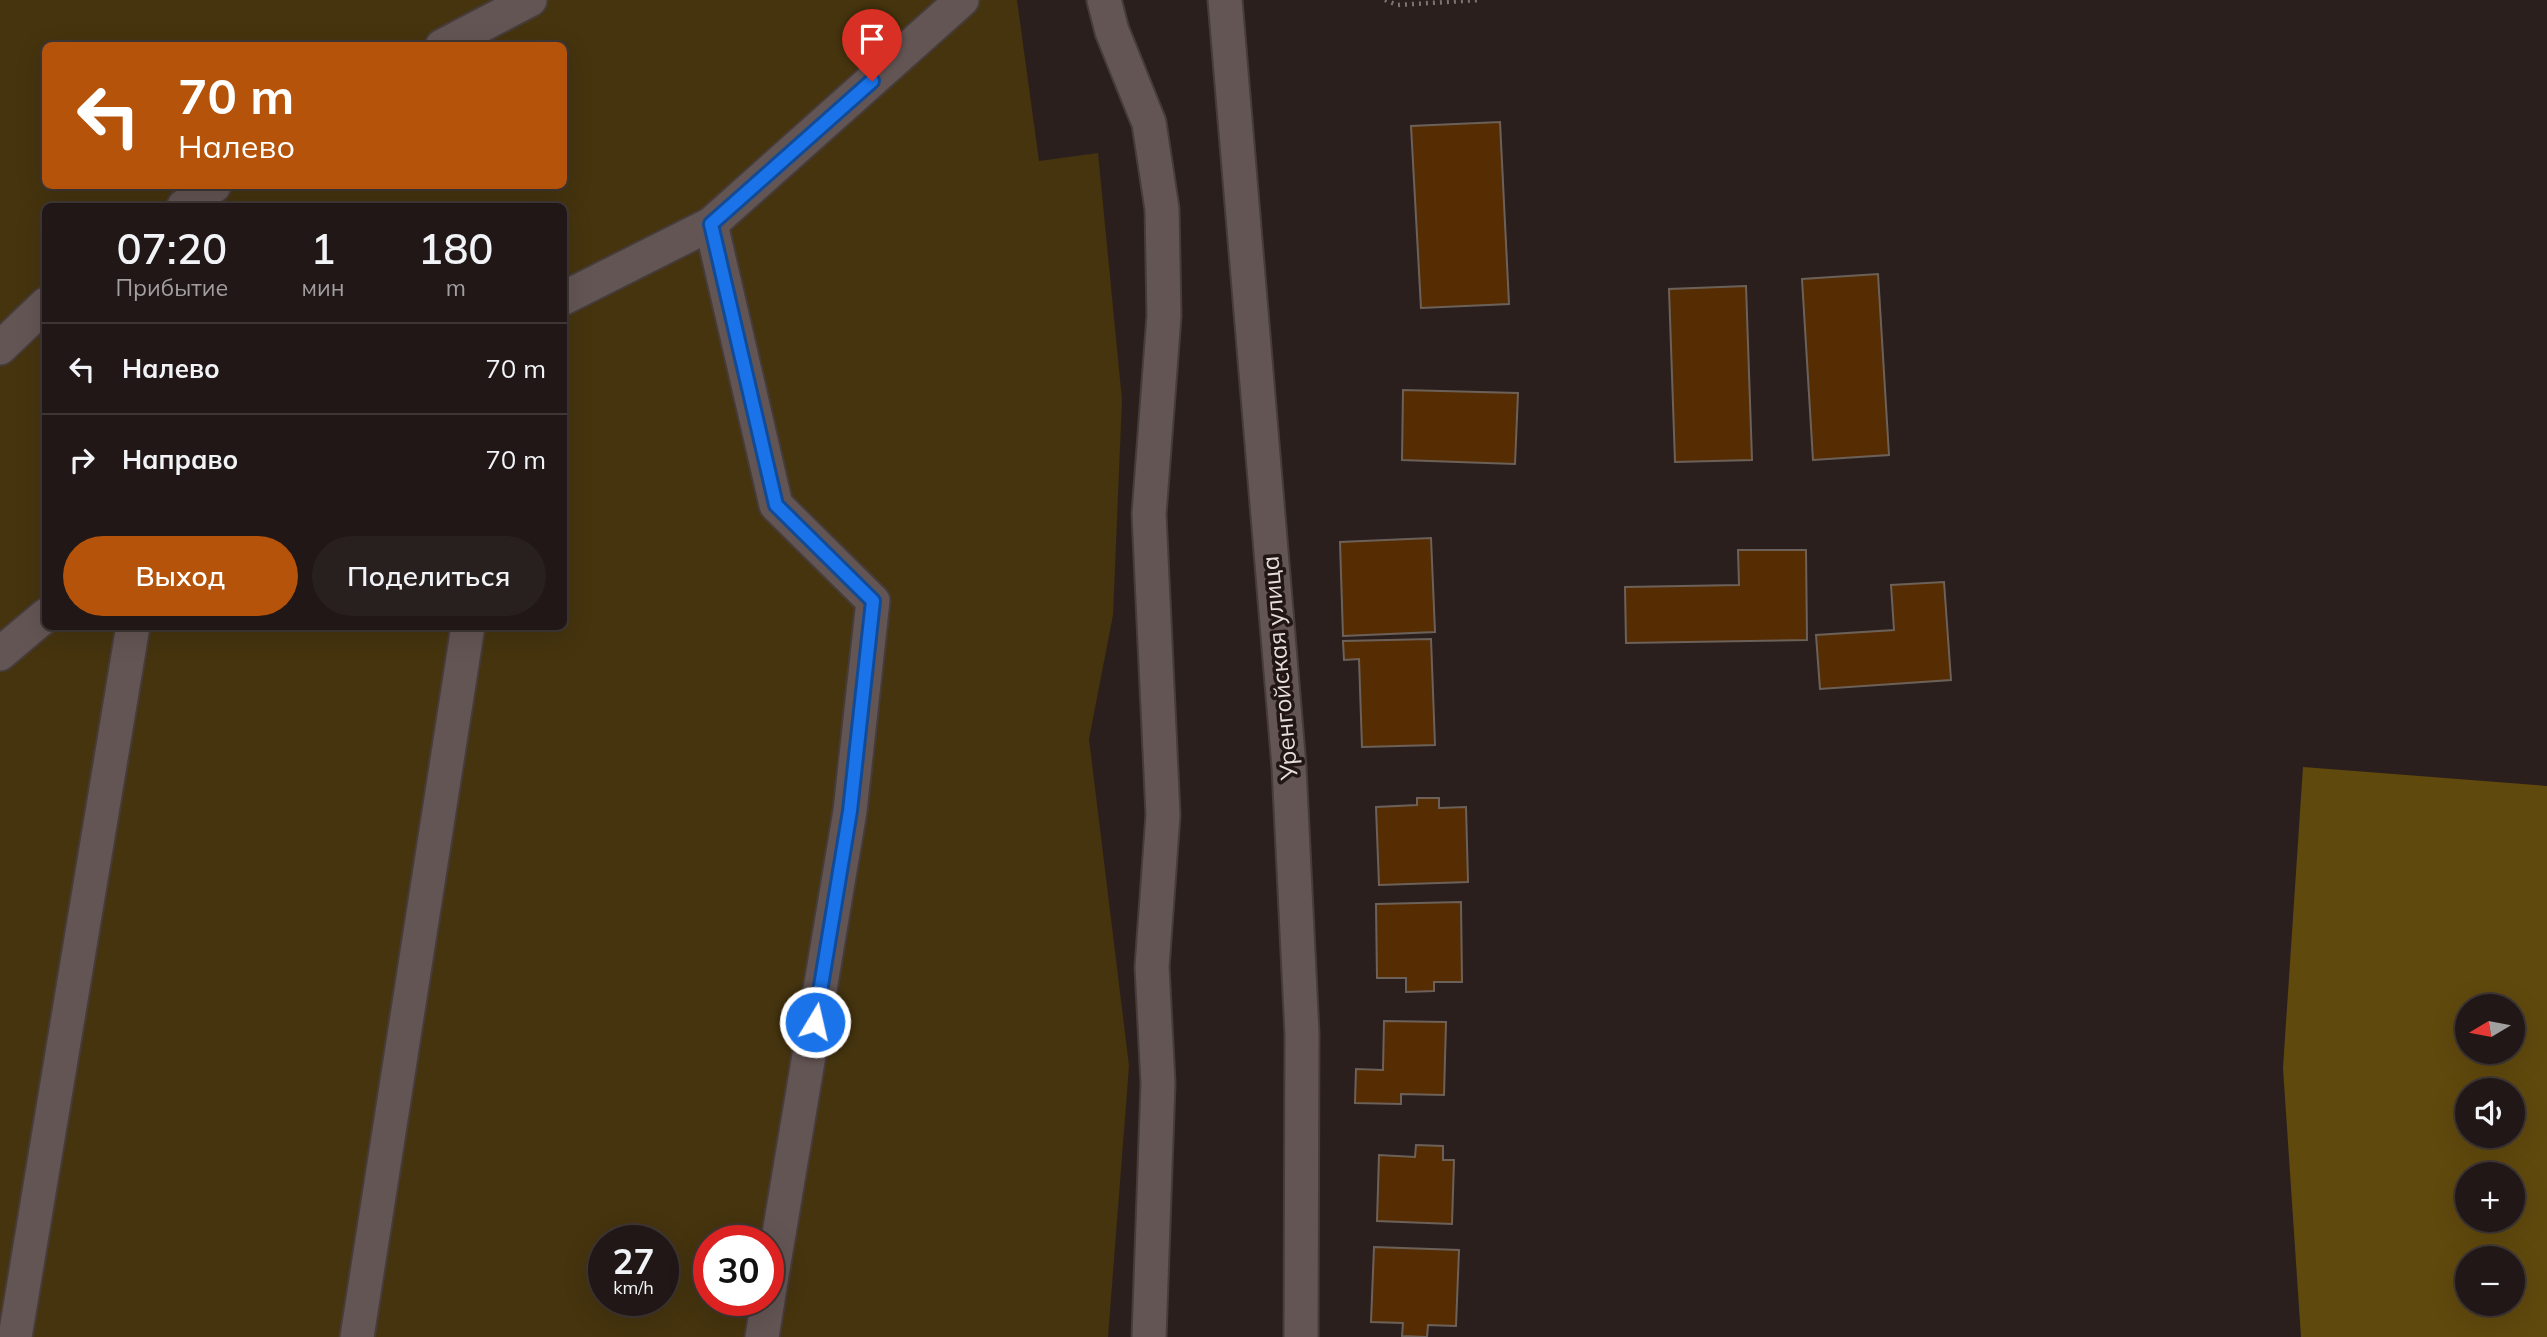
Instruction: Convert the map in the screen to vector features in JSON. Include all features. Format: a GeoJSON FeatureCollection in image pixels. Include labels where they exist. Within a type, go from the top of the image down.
{"type":"FeatureCollection","features":[{"type":"Feature","properties":{"kind":"street"},"geometry":{"type":"LineString","coordinates":[[450,42],[530,0]]}},
{"type":"Feature","properties":{"kind":"street"},"geometry":{"type":"LineString","coordinates":[[567,296],[711,224],[962,0]]}},
{"type":"Feature","properties":{"kind":"street"},"geometry":{"type":"LineString","coordinates":[[1104,0],[1112,31],[1149,123],[1162,209],[1164,316],[1149,514],[1163,815],[1152,967],[1158,1083],[1149,1337]]}},
{"type":"Feature","properties":{"kind":"street","name":"Уренгойская улица"},"geometry":{"type":"LineString","coordinates":[[1224,0],[1289,767],[1302,1034],[1301,1337]]}},
{"type":"Feature","properties":{"kind":"street"},"geometry":{"type":"LineString","coordinates":[[188,203],[210,189]]}},
{"type":"Feature","properties":{"kind":"street"},"geometry":{"type":"LineString","coordinates":[[711,224],[776,505],[873,601],[850,811],[781,1225]]}},
{"type":"Feature","properties":{"kind":"street"},"geometry":{"type":"LineString","coordinates":[[0,348],[42,307]]}},
{"type":"Feature","properties":{"kind":"street"},"geometry":{"type":"LineString","coordinates":[[0,654],[42,618]]}},
{"type":"Feature","properties":{"kind":"street"},"geometry":{"type":"LineString","coordinates":[[15,1337],[132,630]]}},
{"type":"Feature","properties":{"kind":"street"},"geometry":{"type":"LineString","coordinates":[[357,1337],[467,630]]}},
{"type":"Feature","properties":{"kind":"street"},"geometry":{"type":"LineString","coordinates":[[762,1337],[765,1316]]}},
{"type":"Feature","properties":{"kind":"path"},"geometry":{"type":"LineString","coordinates":[[1385,0],[1397,5],[1479,0]]}},
{"type":"Feature","properties":{"kind":"shaded area"},"geometry":{"type":"Polygon","coordinates":[[[0,0],[1017,0],[1039,161],[1098,153],[1122,400],[1113,615],[1089,739],[1129,1066],[1108,1337],[0,1337],[0,0]]]}},
{"type":"Feature","properties":{"kind":"shaded area"},"geometry":{"type":"Polygon","coordinates":[[[2303,767],[2547,786],[2547,1337],[2301,1337],[2283,1068],[2303,767]]]}},
{"type":"Feature","properties":{"kind":"building"},"geometry":{"type":"Polygon","coordinates":[[[1500,122],[1509,304],[1421,308],[1411,126],[1500,122]]]}},
{"type":"Feature","properties":{"kind":"building"},"geometry":{"type":"Polygon","coordinates":[[[1878,274],[1889,455],[1813,460],[1802,279],[1878,274]]]}},
{"type":"Feature","properties":{"kind":"building"},"geometry":{"type":"Polygon","coordinates":[[[1746,286],[1752,460],[1675,462],[1669,289],[1746,286]]]}},
{"type":"Feature","properties":{"kind":"building"},"geometry":{"type":"Polygon","coordinates":[[[1403,390],[1518,393],[1515,464],[1402,460],[1403,390]]]}},
{"type":"Feature","properties":{"kind":"building"},"geometry":{"type":"Polygon","coordinates":[[[1431,538],[1435,632],[1343,636],[1340,542],[1431,538]]]}},
{"type":"Feature","properties":{"kind":"building"},"geometry":{"type":"Polygon","coordinates":[[[1738,550],[1806,550],[1807,640],[1626,643],[1625,587],[1739,585],[1738,550]]]}},
{"type":"Feature","properties":{"kind":"building"},"geometry":{"type":"Polygon","coordinates":[[[1944,582],[1951,680],[1820,689],[1816,635],[1894,630],[1891,585],[1944,582]]]}},
{"type":"Feature","properties":{"kind":"building"},"geometry":{"type":"Polygon","coordinates":[[[1431,639],[1435,745],[1362,747],[1359,659],[1344,660],[1343,641],[1431,639]]]}},
{"type":"Feature","properties":{"kind":"building"},"geometry":{"type":"Polygon","coordinates":[[[1417,798],[1439,798],[1439,808],[1466,807],[1468,882],[1379,885],[1376,807],[1417,805],[1417,798]]]}},
{"type":"Feature","properties":{"kind":"building"},"geometry":{"type":"Polygon","coordinates":[[[1461,902],[1462,982],[1434,982],[1434,991],[1406,992],[1406,978],[1377,978],[1376,904],[1461,902]]]}},
{"type":"Feature","properties":{"kind":"building"},"geometry":{"type":"Polygon","coordinates":[[[1384,1021],[1446,1022],[1444,1095],[1401,1094],[1401,1104],[1355,1103],[1356,1069],[1383,1070],[1384,1021]]]}},
{"type":"Feature","properties":{"kind":"building"},"geometry":{"type":"Polygon","coordinates":[[[1416,1145],[1443,1146],[1443,1160],[1454,1160],[1452,1224],[1377,1221],[1379,1155],[1415,1157],[1416,1145]]]}},
{"type":"Feature","properties":{"kind":"building"},"geometry":{"type":"Polygon","coordinates":[[[1374,1247],[1459,1250],[1456,1326],[1428,1325],[1427,1337],[1402,1336],[1403,1323],[1371,1322],[1374,1247]]]}},
{"type":"Feature","properties":{"kind":"route"},"geometry":{"type":"LineString","coordinates":[[815,1022],[850,811],[873,601],[776,505],[711,224],[872,81]]}}]}
